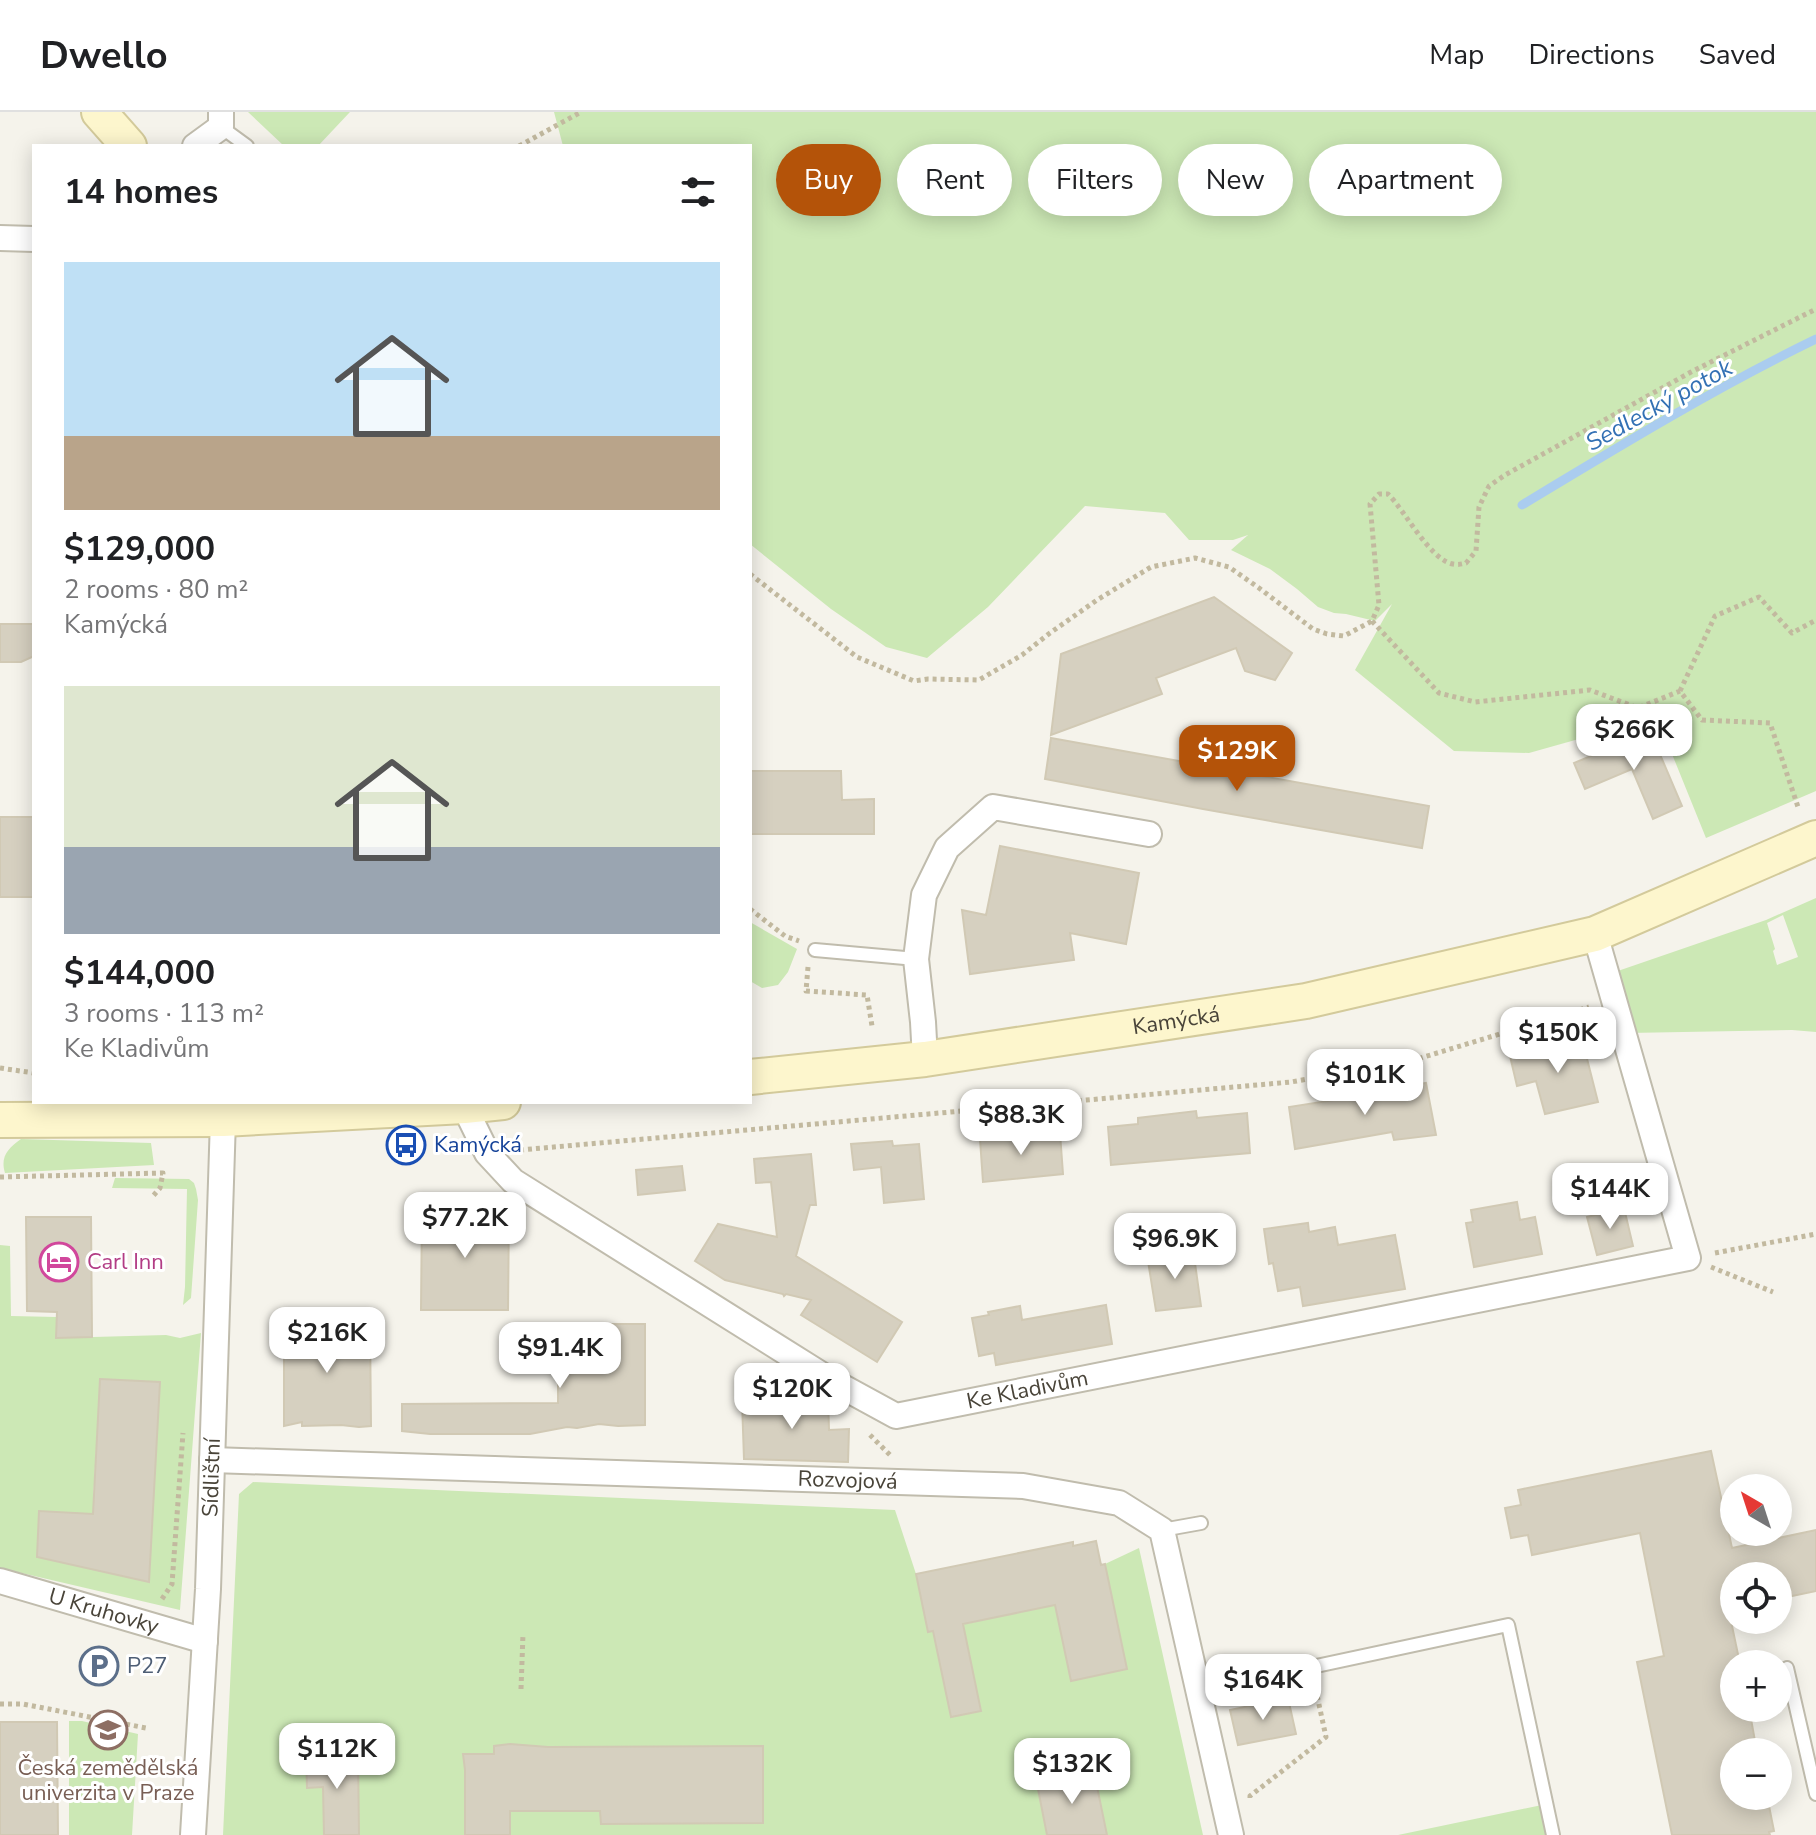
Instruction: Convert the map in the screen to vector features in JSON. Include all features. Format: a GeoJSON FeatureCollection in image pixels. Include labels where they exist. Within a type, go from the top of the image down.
{"type":"FeatureCollection","features":[{"type":"Feature","properties":{"kind":"main road"},"geometry":{"type":"LineString","coordinates":[[99,112],[127,144]]}},
{"type":"Feature","properties":{"kind":"main road","name":"Kamýcká"},"geometry":{"type":"LineString","coordinates":[[752,1077],[925,1059],[1306,1001],[1595,934],[1808,825]]}},
{"type":"Feature","properties":{"kind":"main road"},"geometry":{"type":"LineString","coordinates":[[0,1120],[484,1104]]}},
{"type":"Feature","properties":{"kind":"street"},"geometry":{"type":"LineString","coordinates":[[197,144],[221,120]]}},
{"type":"Feature","properties":{"kind":"street"},"geometry":{"type":"LineString","coordinates":[[0,238],[32,239]]}},
{"type":"Feature","properties":{"kind":"street"},"geometry":{"type":"LineString","coordinates":[[925,1059],[916,959],[924,895],[947,848],[993,807],[1149,834]]}},
{"type":"Feature","properties":{"kind":"street"},"geometry":{"type":"LineString","coordinates":[[1595,934],[1688,1258]]}},
{"type":"Feature","properties":{"kind":"street","name":"Ke Kladivům"},"geometry":{"type":"LineString","coordinates":[[464,1106],[487,1153],[513,1181],[830,1380],[896,1416],[1688,1258]]}},
{"type":"Feature","properties":{"kind":"street","name":"Sídlištní"},"geometry":{"type":"LineString","coordinates":[[193,1835],[205,1641],[223,1111]]}},
{"type":"Feature","properties":{"kind":"street","name":"Rozvojová"},"geometry":{"type":"LineString","coordinates":[[212,1460],[1023,1486],[1119,1503],[1162,1530]]}},
{"type":"Feature","properties":{"kind":"street"},"geometry":{"type":"LineString","coordinates":[[1162,1530],[1231,1835]]}},
{"type":"Feature","properties":{"kind":"street","name":"U Kruhovky"},"geometry":{"type":"LineString","coordinates":[[0,1581],[205,1641]]}},
{"type":"Feature","properties":{"kind":"lane"},"geometry":{"type":"LineString","coordinates":[[221,120],[245,144]]}},
{"type":"Feature","properties":{"kind":"lane"},"geometry":{"type":"LineString","coordinates":[[815,950],[916,959]]}},
{"type":"Feature","properties":{"kind":"lane"},"geometry":{"type":"LineString","coordinates":[[1162,1530],[1201,1523]]}},
{"type":"Feature","properties":{"kind":"lane"},"geometry":{"type":"LineString","coordinates":[[1200,1693],[1508,1625],[1553,1835]]}},
{"type":"Feature","properties":{"kind":"lane"},"geometry":{"type":"LineString","coordinates":[[1792,1690],[1816,1794]]}},
{"type":"Feature","properties":{"kind":"path"},"geometry":{"type":"LineString","coordinates":[[523,144],[581,112]]}},
{"type":"Feature","properties":{"kind":"path"},"geometry":{"type":"LineString","coordinates":[[752,576],[857,657],[914,681],[979,680],[1022,655],[1097,600],[1151,567],[1195,558],[1229,567],[1313,629],[1344,636],[1372,621],[1379,605],[1370,504],[1379,494],[1388,494],[1397,503],[1432,553],[1452,565],[1466,563],[1476,551],[1479,507],[1489,486],[1691,372],[1816,309]]}},
{"type":"Feature","properties":{"kind":"path"},"geometry":{"type":"LineString","coordinates":[[1372,621],[1439,693],[1475,702],[1590,690],[1638,708],[1680,691],[1715,616],[1759,597],[1792,633],[1816,620]]}},
{"type":"Feature","properties":{"kind":"path"},"geometry":{"type":"LineString","coordinates":[[1680,691],[1702,720],[1770,723],[1808,825]]}},
{"type":"Feature","properties":{"kind":"path"},"geometry":{"type":"LineString","coordinates":[[487,1153],[1291,1082],[1414,1060],[1613,1000]]}},
{"type":"Feature","properties":{"kind":"path"},"geometry":{"type":"LineString","coordinates":[[0,1068],[32,1073]]}},
{"type":"Feature","properties":{"kind":"path"},"geometry":{"type":"LineString","coordinates":[[0,1177],[163,1173],[160,1188],[153,1196]]}},
{"type":"Feature","properties":{"kind":"path"},"geometry":{"type":"LineString","coordinates":[[1688,1258],[1816,1234]]}},
{"type":"Feature","properties":{"kind":"path"},"geometry":{"type":"LineString","coordinates":[[1688,1258],[1773,1292]]}},
{"type":"Feature","properties":{"kind":"path"},"geometry":{"type":"LineString","coordinates":[[157,1602],[172,1584],[183,1428]]}},
{"type":"Feature","properties":{"kind":"path"},"geometry":{"type":"LineString","coordinates":[[868,1433],[898,1463],[898,1483]]}},
{"type":"Feature","properties":{"kind":"path"},"geometry":{"type":"LineString","coordinates":[[521,1689],[523,1634]]}},
{"type":"Feature","properties":{"kind":"path"},"geometry":{"type":"LineString","coordinates":[[1253,1809],[1250,1796],[1326,1737],[1315,1685]]}},
{"type":"Feature","properties":{"kind":"path"},"geometry":{"type":"LineString","coordinates":[[0,1704],[23,1704],[146,1728]]}},
{"type":"Feature","properties":{"kind":"green space"},"geometry":{"type":"Polygon","coordinates":[[[248,112],[350,112],[320,144],[282,144],[248,112]]]}},
{"type":"Feature","properties":{"kind":"green space"},"geometry":{"type":"Polygon","coordinates":[[[554,112],[1816,112],[1816,791],[1706,838],[1657,717],[1529,753],[1454,751],[1355,670],[1392,604],[1375,621],[1318,607],[1270,569],[1231,550],[1248,535],[1233,540],[1189,540],[1165,513],[1085,506],[988,607],[927,658],[886,647],[831,609],[752,546],[752,144],[562,144],[554,112]]]}},
{"type":"Feature","properties":{"kind":"green space"},"geometry":{"type":"Polygon","coordinates":[[[1816,898],[1816,1032],[1628,1033],[1612,973],[1766,920],[1816,898]],[[1783,915],[1767,923],[1777,965],[1798,957],[1783,915]]]}},
{"type":"Feature","properties":{"kind":"green space"},"geometry":{"type":"Polygon","coordinates":[[[752,923],[797,949],[788,972],[778,985],[762,988],[752,982],[752,923]]]}},
{"type":"Feature","properties":{"kind":"green space"},"geometry":{"type":"Polygon","coordinates":[[[21,1139],[151,1143],[154,1165],[5,1173],[6,1153],[21,1139]]]}},
{"type":"Feature","properties":{"kind":"green space"},"geometry":{"type":"Polygon","coordinates":[[[115,1178],[189,1179],[194,1183],[198,1200],[191,1298],[183,1305],[187,1189],[112,1188],[115,1178]]]}},
{"type":"Feature","properties":{"kind":"green space"},"geometry":{"type":"Polygon","coordinates":[[[0,1245],[10,1246],[11,1316],[57,1317],[57,1338],[166,1335],[180,1338],[201,1333],[180,1610],[0,1568],[0,1245]],[[100,1379],[93,1501],[99,1515],[39,1512],[37,1557],[149,1581],[100,1379]]]}},
{"type":"Feature","properties":{"kind":"green space"},"geometry":{"type":"Polygon","coordinates":[[[253,1482],[895,1510],[916,1574],[928,1632],[1055,1605],[1071,1681],[1127,1669],[1105,1564],[1139,1548],[1203,1835],[223,1835],[239,1494],[253,1482]]]}},
{"type":"Feature","properties":{"kind":"green space"},"geometry":{"type":"Polygon","coordinates":[[[69,1721],[82,1721],[138,1734],[132,1835],[69,1835],[69,1721]]]}},
{"type":"Feature","properties":{"kind":"green space"},"geometry":{"type":"Polygon","coordinates":[[[1542,1805],[1547,1835],[1398,1835],[1542,1805]]]}},
{"type":"Feature","properties":{"kind":"building"},"geometry":{"type":"Polygon","coordinates":[[[1214,597],[1292,653],[1275,680],[1245,671],[1236,648],[1156,678],[1162,694],[1051,735],[1061,654],[1214,597]]]}},
{"type":"Feature","properties":{"kind":"building"},"geometry":{"type":"Polygon","coordinates":[[[0,624],[32,624],[32,657],[21,662],[0,662],[0,624]]]}},
{"type":"Feature","properties":{"kind":"building"},"geometry":{"type":"Polygon","coordinates":[[[1650,731],[1682,806],[1653,819],[1632,769],[1585,789],[1574,763],[1650,731]]]}},
{"type":"Feature","properties":{"kind":"building"},"geometry":{"type":"Polygon","coordinates":[[[1051,738],[1429,806],[1422,848],[1045,779],[1051,738]]]}},
{"type":"Feature","properties":{"kind":"building"},"geometry":{"type":"Polygon","coordinates":[[[752,771],[841,771],[842,800],[874,799],[874,834],[752,834],[752,771]]]}},
{"type":"Feature","properties":{"kind":"building"},"geometry":{"type":"Polygon","coordinates":[[[0,817],[32,817],[32,897],[0,897],[0,817]]]}},
{"type":"Feature","properties":{"kind":"building"},"geometry":{"type":"Polygon","coordinates":[[[1000,846],[1139,873],[1126,944],[1070,933],[1074,960],[970,974],[962,910],[986,915],[1000,846]]]}},
{"type":"Feature","properties":{"kind":"building"},"geometry":{"type":"Polygon","coordinates":[[[1582,1039],[1598,1102],[1545,1114],[1536,1081],[1517,1086],[1510,1056],[1582,1039]]]}},
{"type":"Feature","properties":{"kind":"building"},"geometry":{"type":"Polygon","coordinates":[[[1426,1083],[1436,1135],[1394,1140],[1392,1132],[1295,1149],[1289,1107],[1426,1083]]]}},
{"type":"Feature","properties":{"kind":"building"},"geometry":{"type":"Polygon","coordinates":[[[1196,1111],[1197,1118],[1247,1113],[1250,1153],[1111,1165],[1108,1127],[1138,1124],[1138,1118],[1196,1111]]]}},
{"type":"Feature","properties":{"kind":"building"},"geometry":{"type":"Polygon","coordinates":[[[1060,1133],[1063,1174],[983,1182],[980,1139],[1060,1133]]]}},
{"type":"Feature","properties":{"kind":"building"},"geometry":{"type":"Polygon","coordinates":[[[892,1141],[893,1146],[919,1144],[924,1199],[884,1203],[881,1167],[854,1170],[851,1144],[892,1141]]]}},
{"type":"Feature","properties":{"kind":"building"},"geometry":{"type":"Polygon","coordinates":[[[811,1154],[816,1205],[810,1205],[796,1256],[902,1322],[877,1362],[801,1315],[811,1300],[725,1280],[695,1261],[718,1224],[777,1237],[771,1182],[756,1183],[754,1159],[811,1154]]]}},
{"type":"Feature","properties":{"kind":"building"},"geometry":{"type":"Polygon","coordinates":[[[682,1166],[685,1190],[638,1195],[636,1170],[682,1166]]]}},
{"type":"Feature","properties":{"kind":"building"},"geometry":{"type":"Polygon","coordinates":[[[1517,1202],[1520,1220],[1535,1217],[1542,1254],[1474,1267],[1466,1223],[1473,1222],[1471,1210],[1517,1202]]]}},
{"type":"Feature","properties":{"kind":"building"},"geometry":{"type":"Polygon","coordinates":[[[1624,1208],[1633,1246],[1597,1255],[1587,1217],[1624,1208]]]}},
{"type":"Feature","properties":{"kind":"building"},"geometry":{"type":"Polygon","coordinates":[[[422,1209],[509,1209],[508,1310],[421,1310],[422,1209]]]}},
{"type":"Feature","properties":{"kind":"building"},"geometry":{"type":"Polygon","coordinates":[[[26,1217],[91,1217],[92,1337],[56,1338],[57,1312],[27,1311],[26,1217]]]}},
{"type":"Feature","properties":{"kind":"building"},"geometry":{"type":"Polygon","coordinates":[[[1308,1223],[1309,1232],[1335,1227],[1338,1245],[1395,1235],[1405,1289],[1303,1306],[1300,1287],[1278,1291],[1273,1263],[1269,1264],[1264,1229],[1308,1223]]]}},
{"type":"Feature","properties":{"kind":"building"},"geometry":{"type":"Polygon","coordinates":[[[1193,1249],[1201,1306],[1156,1311],[1148,1261],[1153,1260],[1153,1255],[1193,1249]]]}},
{"type":"Feature","properties":{"kind":"building"},"geometry":{"type":"Polygon","coordinates":[[[1106,1305],[1112,1344],[996,1365],[994,1353],[979,1356],[972,1318],[1020,1306],[1022,1320],[1106,1305]]]}},
{"type":"Feature","properties":{"kind":"building"},"geometry":{"type":"Polygon","coordinates":[[[284,1324],[370,1324],[371,1426],[302,1426],[302,1422],[284,1426],[284,1324]]]}},
{"type":"Feature","properties":{"kind":"building"},"geometry":{"type":"Polygon","coordinates":[[[558,1324],[645,1324],[645,1425],[599,1424],[530,1434],[402,1431],[402,1404],[558,1403],[558,1324]]]}},
{"type":"Feature","properties":{"kind":"building"},"geometry":{"type":"Polygon","coordinates":[[[100,1379],[160,1382],[149,1582],[37,1557],[39,1511],[93,1514],[100,1379]]]}},
{"type":"Feature","properties":{"kind":"building"},"geometry":{"type":"Polygon","coordinates":[[[828,1398],[829,1430],[849,1429],[848,1462],[744,1459],[742,1401],[828,1398]]]}},
{"type":"Feature","properties":{"kind":"building"},"geometry":{"type":"Polygon","coordinates":[[[1711,1451],[1720,1493],[1720,1546],[1792,1546],[1792,1535],[1816,1530],[1816,1591],[1792,1596],[1792,1562],[1720,1562],[1720,1634],[1734,1634],[1737,1650],[1720,1650],[1720,1722],[1752,1722],[1754,1738],[1720,1738],[1720,1810],[1770,1810],[1774,1831],[1769,1832],[1770,1835],[1672,1835],[1637,1662],[1664,1656],[1640,1533],[1532,1555],[1528,1535],[1511,1538],[1505,1508],[1521,1505],[1518,1490],[1711,1451]]]}},
{"type":"Feature","properties":{"kind":"building"},"geometry":{"type":"Polygon","coordinates":[[[1096,1541],[1101,1565],[1105,1564],[1127,1669],[1071,1681],[1055,1605],[963,1624],[981,1711],[951,1717],[933,1631],[928,1632],[916,1574],[1073,1542],[1073,1546],[1096,1541]]]}},
{"type":"Feature","properties":{"kind":"building"},"geometry":{"type":"Polygon","coordinates":[[[1288,1698],[1296,1734],[1238,1745],[1230,1710],[1288,1698]]]}},
{"type":"Feature","properties":{"kind":"building"},"geometry":{"type":"Polygon","coordinates":[[[0,1722],[57,1722],[58,1835],[0,1835],[0,1722]]]}},
{"type":"Feature","properties":{"kind":"building"},"geometry":{"type":"Polygon","coordinates":[[[494,1746],[548,1747],[763,1746],[763,1823],[601,1824],[600,1811],[510,1811],[510,1835],[465,1835],[463,1754],[494,1754],[494,1746]]]}},
{"type":"Feature","properties":{"kind":"building"},"geometry":{"type":"Polygon","coordinates":[[[358,1754],[359,1835],[324,1835],[323,1787],[307,1788],[306,1755],[358,1754]]]}},
{"type":"Feature","properties":{"kind":"building"},"geometry":{"type":"Polygon","coordinates":[[[1094,1772],[1107,1835],[1047,1835],[1037,1784],[1094,1772]]]}},
{"type":"Feature","properties":{"kind":"waterway","name":"Sedlecký potok"},"geometry":{"type":"LineString","coordinates":[[1522,505],[1704,398],[1816,339]]}},
{"type":"Feature","properties":{"kind":"place","name":"Kamýcká"},"geometry":{"type":"Point","coordinates":[406,1145]}},
{"type":"Feature","properties":{"kind":"place","name":"Carl Inn"},"geometry":{"type":"Point","coordinates":[59,1262]}},
{"type":"Feature","properties":{"kind":"place","name":"P27"},"geometry":{"type":"Point","coordinates":[99,1666]}},
{"type":"Feature","properties":{"kind":"place","name":"Česká zemědělská univerzita v Praze"},"geometry":{"type":"Point","coordinates":[108,1730]}}]}
